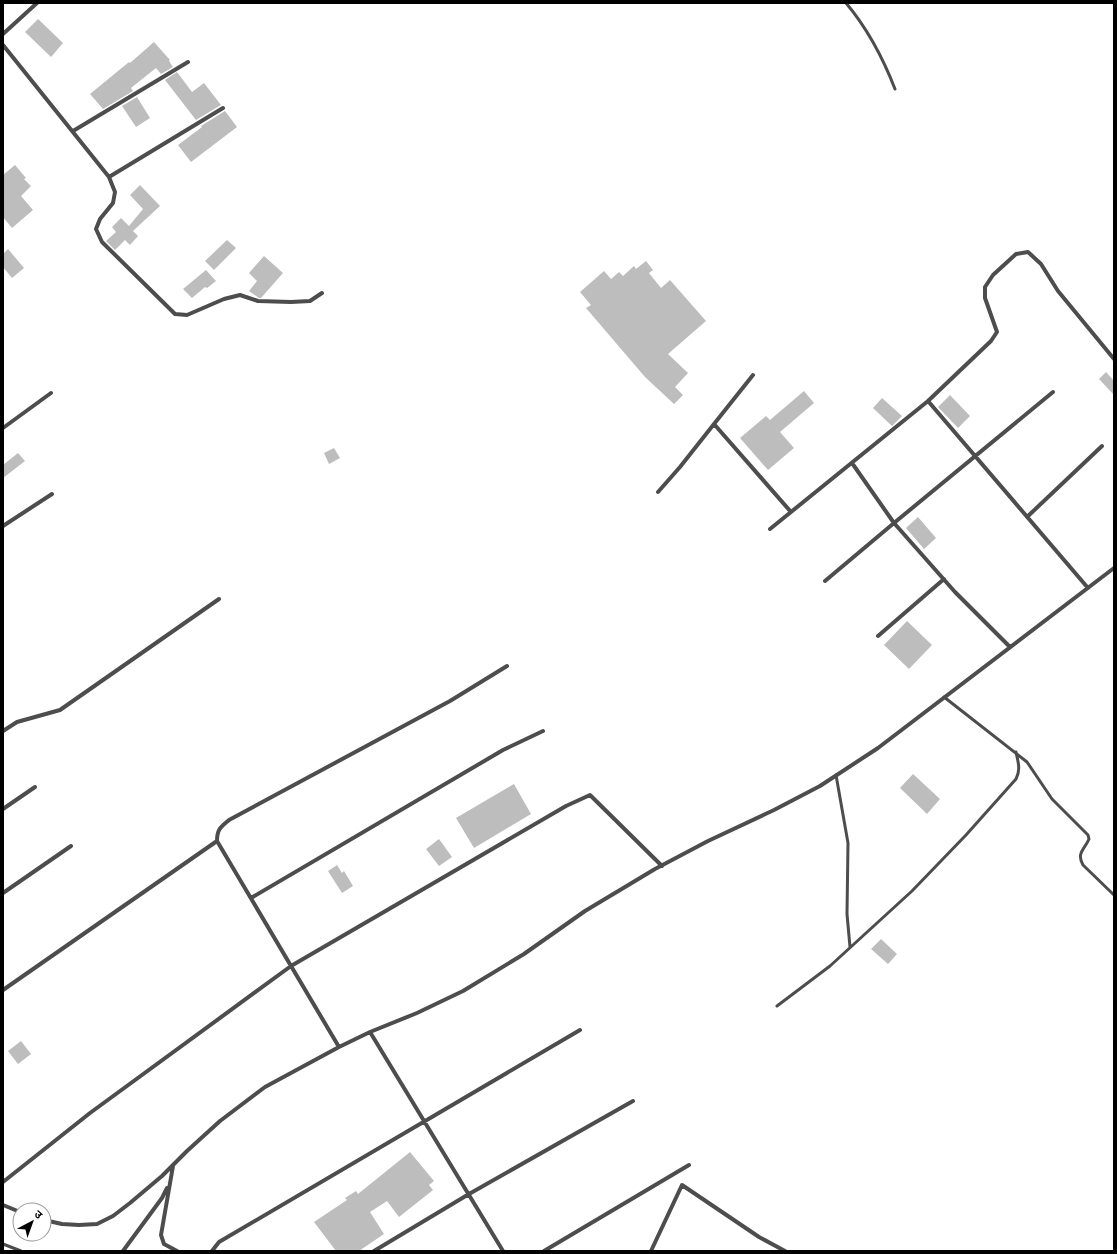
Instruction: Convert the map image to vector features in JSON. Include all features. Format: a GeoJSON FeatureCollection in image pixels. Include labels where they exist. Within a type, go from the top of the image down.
{"type":"FeatureCollection","features":[{"type":"Feature","properties":{"kind":"street"},"geometry":{"type":"LineString","coordinates":[[3,34],[37,3]]}},
{"type":"Feature","properties":{"kind":"street"},"geometry":{"type":"LineString","coordinates":[[3,45],[109,177],[116,192],[113,203],[100,219],[96,229],[102,242],[175,314],[187,315],[224,299],[240,295],[258,301],[291,302],[310,301],[322,293]]}},
{"type":"Feature","properties":{"kind":"street"},"geometry":{"type":"LineString","coordinates":[[73,131],[188,62]]}},
{"type":"Feature","properties":{"kind":"street"},"geometry":{"type":"LineString","coordinates":[[109,177],[223,108]]}},
{"type":"Feature","properties":{"kind":"street"},"geometry":{"type":"LineString","coordinates":[[770,529],[928,401],[991,341],[996,332],[985,298],[985,287],[993,275],[1016,254],[1028,252],[1041,264],[1058,291],[1114,360]]}},
{"type":"Feature","properties":{"kind":"street"},"geometry":{"type":"LineString","coordinates":[[658,492],[680,467],[753,375]]}},
{"type":"Feature","properties":{"kind":"street"},"geometry":{"type":"LineString","coordinates":[[825,581],[1053,392]]}},
{"type":"Feature","properties":{"kind":"street"},"geometry":{"type":"LineString","coordinates":[[3,428],[51,393]]}},
{"type":"Feature","properties":{"kind":"street"},"geometry":{"type":"LineString","coordinates":[[928,401],[1088,588]]}},
{"type":"Feature","properties":{"kind":"street"},"geometry":{"type":"LineString","coordinates":[[714,424],[791,512]]}},
{"type":"Feature","properties":{"kind":"street"},"geometry":{"type":"LineString","coordinates":[[1027,518],[1102,446]]}},
{"type":"Feature","properties":{"kind":"street"},"geometry":{"type":"LineString","coordinates":[[852,462],[894,523],[944,579],[1010,647]]}},
{"type":"Feature","properties":{"kind":"street"},"geometry":{"type":"LineString","coordinates":[[3,526],[52,494]]}},
{"type":"Feature","properties":{"kind":"street"},"geometry":{"type":"LineString","coordinates":[[52,1222],[74,1225],[97,1224],[113,1216],[130,1204],[173,1166],[186,1151],[220,1121],[265,1087],[338,1047],[417,1013],[463,991],[524,954],[585,911],[662,866],[708,841],[774,810],[820,786],[878,748],[1114,568]]}},
{"type":"Feature","properties":{"kind":"street"},"geometry":{"type":"LineString","coordinates":[[878,636],[944,579]]}},
{"type":"Feature","properties":{"kind":"street"},"geometry":{"type":"LineString","coordinates":[[3,731],[17,722],[60,710],[219,599]]}},
{"type":"Feature","properties":{"kind":"street"},"geometry":{"type":"LineString","coordinates":[[338,1047],[217,841],[217,833],[229,820],[450,701],[507,666]]}},
{"type":"Feature","properties":{"kind":"street"},"geometry":{"type":"LineString","coordinates":[[251,898],[503,750],[543,731]]}},
{"type":"Feature","properties":{"kind":"street"},"geometry":{"type":"LineString","coordinates":[[3,809],[35,787]]}},
{"type":"Feature","properties":{"kind":"street"},"geometry":{"type":"LineString","coordinates":[[3,1182],[90,1113],[291,966],[566,806],[590,795],[662,866]]}},
{"type":"Feature","properties":{"kind":"street"},"geometry":{"type":"LineString","coordinates":[[3,990],[217,841]]}},
{"type":"Feature","properties":{"kind":"street"},"geometry":{"type":"LineString","coordinates":[[3,893],[71,846]]}},
{"type":"Feature","properties":{"kind":"street"},"geometry":{"type":"LineString","coordinates":[[212,1251],[219,1242],[426,1122],[580,1030]]}},
{"type":"Feature","properties":{"kind":"street"},"geometry":{"type":"LineString","coordinates":[[370,1032],[503,1251]]}},
{"type":"Feature","properties":{"kind":"street"},"geometry":{"type":"LineString","coordinates":[[374,1251],[469,1194],[633,1101]]}},
{"type":"Feature","properties":{"kind":"street"},"geometry":{"type":"LineString","coordinates":[[544,1251],[689,1165]]}},
{"type":"Feature","properties":{"kind":"street"},"geometry":{"type":"LineString","coordinates":[[173,1166],[161,1235],[164,1244],[177,1251]]}},
{"type":"Feature","properties":{"kind":"street"},"geometry":{"type":"LineString","coordinates":[[123,1251],[162,1198],[170,1182]]}},
{"type":"Feature","properties":{"kind":"street"},"geometry":{"type":"LineString","coordinates":[[651,1251],[682,1185],[759,1237],[785,1251]]}},
{"type":"Feature","properties":{"kind":"lane"},"geometry":{"type":"LineString","coordinates":[[846,3],[858,17],[885,63],[895,89]]}},
{"type":"Feature","properties":{"kind":"lane"},"geometry":{"type":"LineString","coordinates":[[944,697],[1027,762],[1052,799],[1088,835],[1089,839],[1079,856],[1080,860],[1083,865],[1114,895]]}},
{"type":"Feature","properties":{"kind":"lane"},"geometry":{"type":"LineString","coordinates":[[777,1006],[830,966],[934,869],[1012,785],[1019,773],[1020,767],[1016,752]]}},
{"type":"Feature","properties":{"kind":"lane"},"geometry":{"type":"LineString","coordinates":[[836,775],[848,843],[846,914],[850,947]]}},
{"type":"Feature","properties":{"kind":"lane"},"geometry":{"type":"LineString","coordinates":[[3,1244],[21,1251]]}},
{"type":"Feature","properties":{"kind":"building"},"geometry":{"type":"Polygon","coordinates":[[[38,19],[63,43],[51,57],[25,32],[38,19]]]}},
{"type":"Feature","properties":{"kind":"building"},"geometry":{"type":"Polygon","coordinates":[[[154,42],[170,60],[169,61],[173,67],[161,74],[156,68],[131,88],[133,91],[103,109],[90,94],[154,42]]]}},
{"type":"Feature","properties":{"kind":"building"},"geometry":{"type":"Polygon","coordinates":[[[177,72],[192,92],[204,83],[221,105],[196,120],[165,80],[177,72]]]}},
{"type":"Feature","properties":{"kind":"building"},"geometry":{"type":"Polygon","coordinates":[[[137,97],[150,118],[136,127],[122,106],[137,97]]]}},
{"type":"Feature","properties":{"kind":"building"},"geometry":{"type":"Polygon","coordinates":[[[225,111],[237,127],[191,162],[178,145],[202,127],[201,126],[225,111]]]}},
{"type":"Feature","properties":{"kind":"building"},"geometry":{"type":"Polygon","coordinates":[[[15,165],[26,178],[24,179],[31,186],[21,196],[33,210],[12,228],[3,217],[3,175],[15,165]]]}},
{"type":"Feature","properties":{"kind":"building"},"geometry":{"type":"Polygon","coordinates":[[[140,185],[160,206],[133,231],[138,236],[130,245],[125,240],[115,250],[106,241],[116,232],[112,227],[121,218],[129,226],[143,209],[130,195],[140,185]]]}},
{"type":"Feature","properties":{"kind":"building"},"geometry":{"type":"Polygon","coordinates":[[[227,240],[236,248],[214,270],[205,261],[227,240]]]}},
{"type":"Feature","properties":{"kind":"building"},"geometry":{"type":"Polygon","coordinates":[[[8,249],[24,268],[12,278],[3,267],[3,254],[8,249]]]}},
{"type":"Feature","properties":{"kind":"building"},"geometry":{"type":"Polygon","coordinates":[[[264,256],[283,273],[261,298],[259,298],[249,291],[257,281],[249,273],[264,256]]]}},
{"type":"Feature","properties":{"kind":"building"},"geometry":{"type":"Polygon","coordinates":[[[646,261],[653,270],[649,273],[661,288],[670,280],[706,321],[668,354],[688,373],[675,387],[683,395],[674,404],[645,377],[586,308],[591,305],[580,292],[604,271],[611,279],[619,272],[623,276],[634,266],[636,269],[646,261]]]}},
{"type":"Feature","properties":{"kind":"building"},"geometry":{"type":"Polygon","coordinates":[[[206,270],[216,281],[207,288],[205,287],[192,298],[183,289],[206,270]]]}},
{"type":"Feature","properties":{"kind":"building"},"geometry":{"type":"Polygon","coordinates":[[[1106,372],[1114,381],[1114,395],[1099,379],[1106,372]]]}},
{"type":"Feature","properties":{"kind":"building"},"geometry":{"type":"Polygon","coordinates":[[[804,391],[814,403],[780,432],[794,448],[768,470],[740,438],[766,416],[770,420],[804,391]]]}},
{"type":"Feature","properties":{"kind":"building"},"geometry":{"type":"Polygon","coordinates":[[[950,395],[970,416],[958,428],[938,407],[950,395]]]}},
{"type":"Feature","properties":{"kind":"building"},"geometry":{"type":"Polygon","coordinates":[[[882,398],[902,416],[892,426],[873,408],[882,398]]]}},
{"type":"Feature","properties":{"kind":"building"},"geometry":{"type":"Polygon","coordinates":[[[334,448],[340,458],[329,464],[324,453],[334,448]]]}},
{"type":"Feature","properties":{"kind":"building"},"geometry":{"type":"Polygon","coordinates":[[[18,453],[25,461],[3,478],[3,465],[18,453]]]}},
{"type":"Feature","properties":{"kind":"building"},"geometry":{"type":"Polygon","coordinates":[[[918,517],[936,538],[924,549],[906,528],[918,517]]]}},
{"type":"Feature","properties":{"kind":"building"},"geometry":{"type":"Polygon","coordinates":[[[907,621],[932,645],[909,669],[884,645],[907,621]]]}},
{"type":"Feature","properties":{"kind":"building"},"geometry":{"type":"Polygon","coordinates":[[[913,774],[940,799],[927,814],[900,788],[913,774]]]}},
{"type":"Feature","properties":{"kind":"building"},"geometry":{"type":"Polygon","coordinates":[[[514,784],[531,814],[474,848],[456,818],[514,784]]]}},
{"type":"Feature","properties":{"kind":"building"},"geometry":{"type":"Polygon","coordinates":[[[439,839],[452,857],[439,866],[426,849],[439,839]]]}},
{"type":"Feature","properties":{"kind":"building"},"geometry":{"type":"Polygon","coordinates":[[[337,865],[342,873],[344,871],[353,886],[342,893],[328,871],[337,865]]]}},
{"type":"Feature","properties":{"kind":"building"},"geometry":{"type":"Polygon","coordinates":[[[881,939],[897,954],[888,964],[871,949],[881,939]]]}},
{"type":"Feature","properties":{"kind":"building"},"geometry":{"type":"Polygon","coordinates":[[[21,1041],[31,1054],[18,1064],[8,1051],[21,1041]]]}},
{"type":"Feature","properties":{"kind":"building"},"geometry":{"type":"Polygon","coordinates":[[[410,1152],[434,1181],[429,1185],[433,1190],[399,1217],[387,1201],[370,1212],[384,1234],[359,1251],[336,1251],[314,1222],[347,1200],[345,1198],[356,1191],[358,1194],[410,1152]]]}}]}
